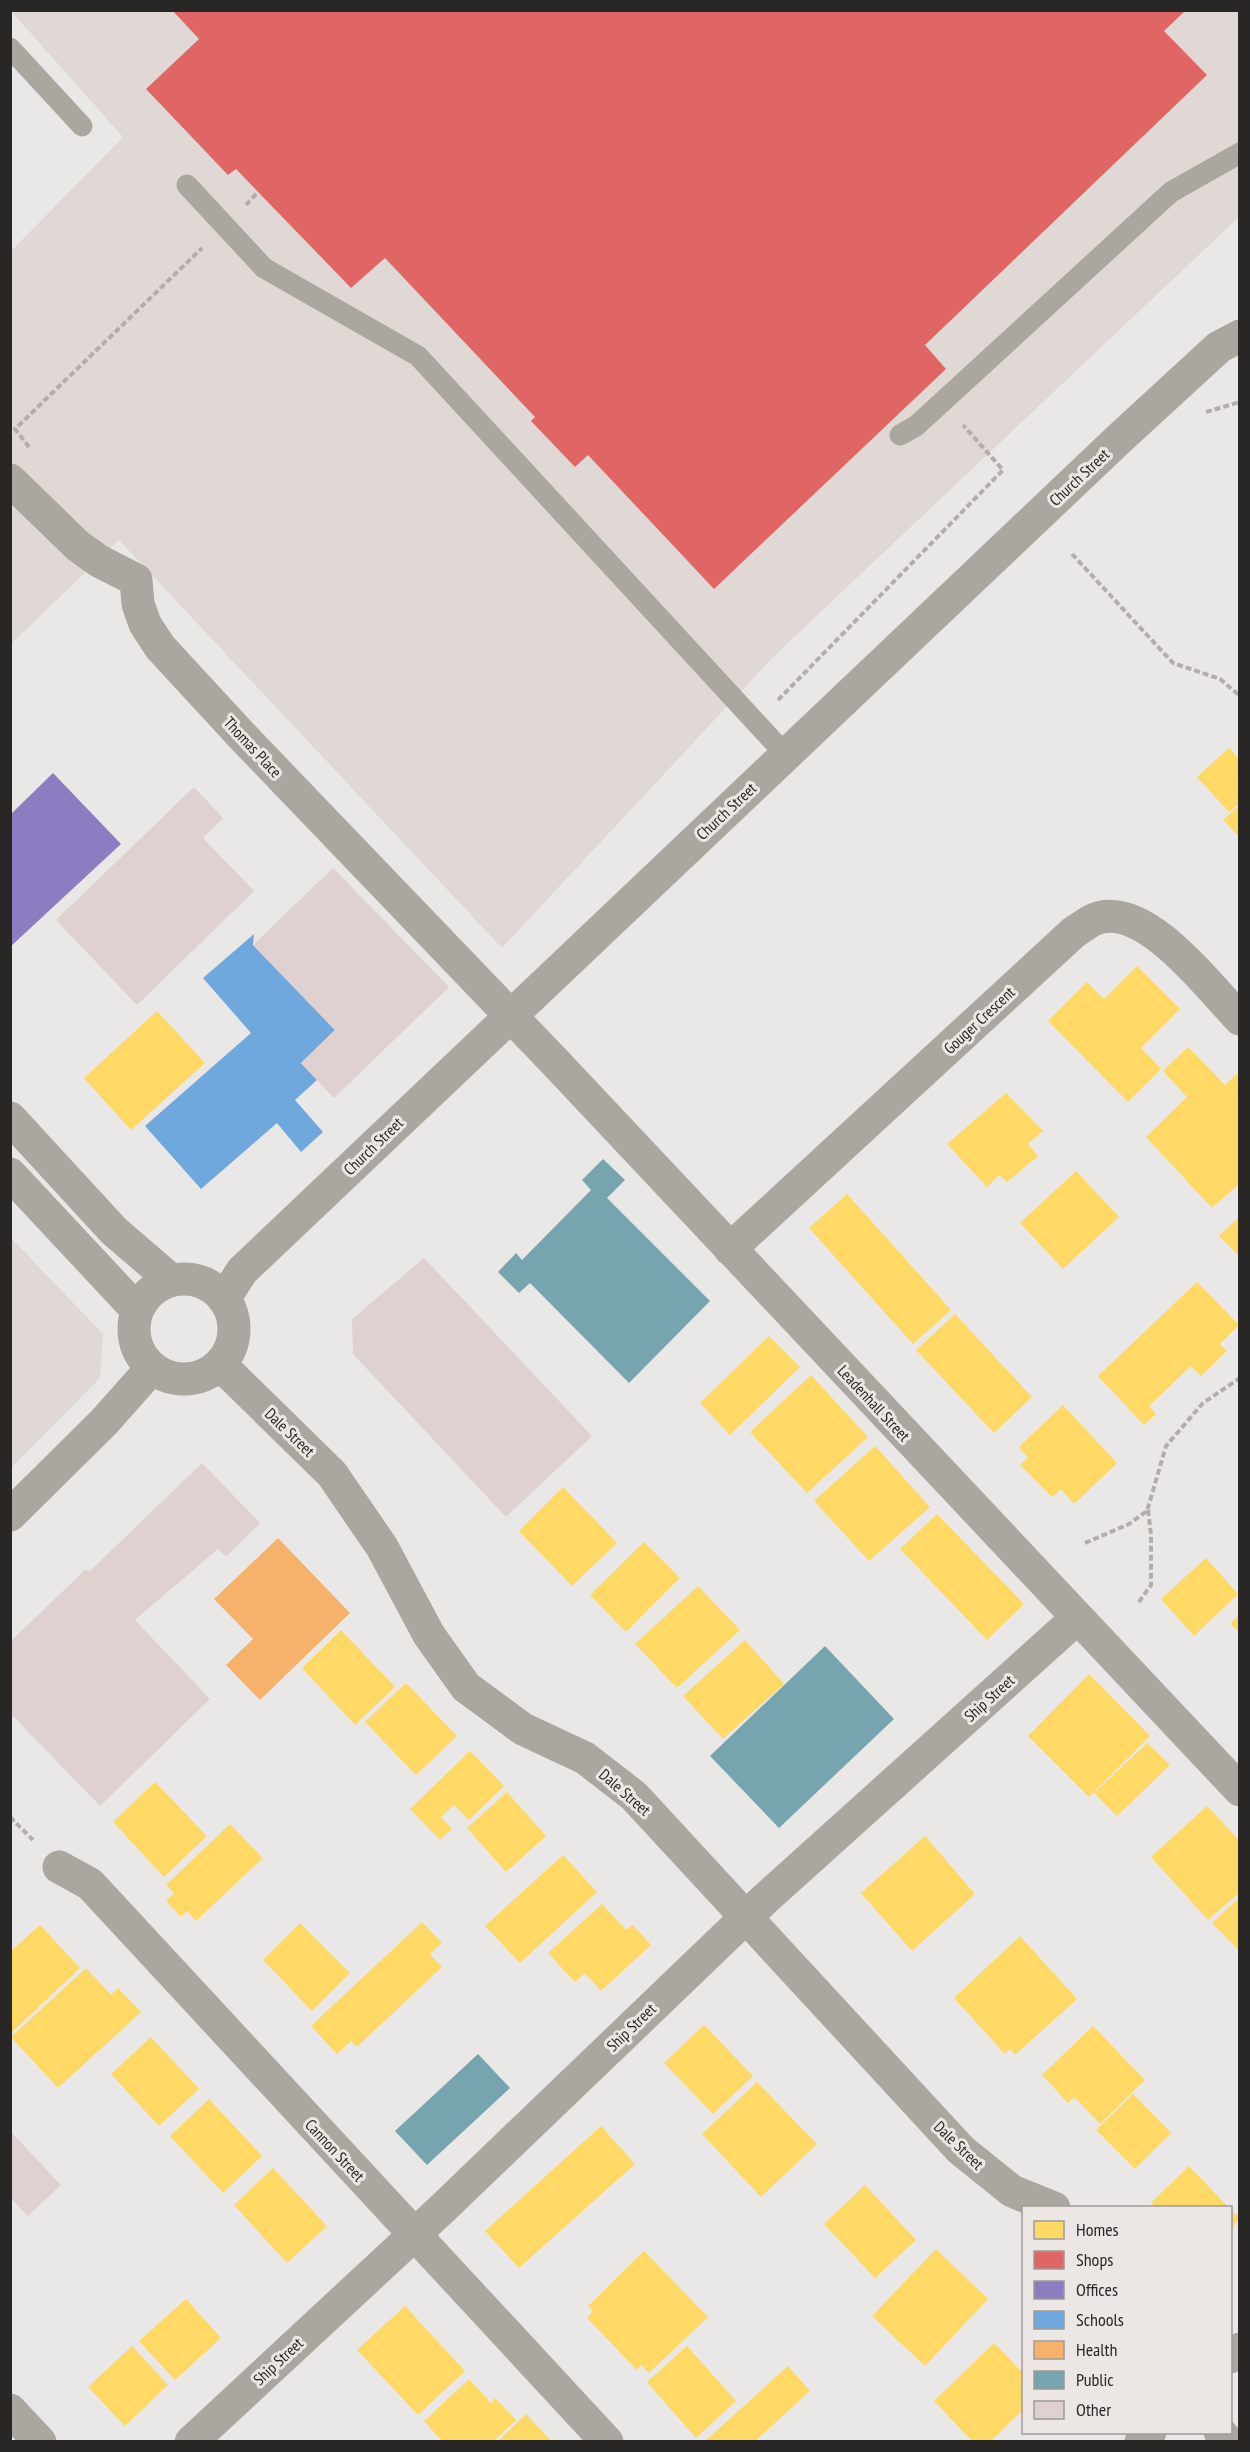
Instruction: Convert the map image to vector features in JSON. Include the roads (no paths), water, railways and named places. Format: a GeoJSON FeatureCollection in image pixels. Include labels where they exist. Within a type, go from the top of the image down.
{"type":"FeatureCollection","features":[{"type":"Feature","properties":{"kind":"street","name":"Church Street"},"geometry":{"type":"LineString","coordinates":[[224,1299],[242,1271],[786,754],[1144,415],[1219,347],[1239,336]]}},
{"type":"Feature","properties":{"kind":"street","name":"Thomas Place"},"geometry":{"type":"LineString","coordinates":[[18,468],[78,546],[99,561],[136,580],[138,604],[145,624],[160,647],[510,1016]]}},
{"type":"Feature","properties":{"kind":"street","name":"Gouger Crescent"},"geometry":{"type":"LineString","coordinates":[[730,1249],[1074,932],[1098,918],[1121,917],[1150,929],[1183,959],[1239,1019]]}},
{"type":"Feature","properties":{"kind":"street","name":"Leadenhall Street"},"geometry":{"type":"LineString","coordinates":[[510,1016],[1239,1790]]}},
{"type":"Feature","properties":{"kind":"street"},"geometry":{"type":"LineString","coordinates":[[10,1118],[114,1231],[171,1280]]}},
{"type":"Feature","properties":{"kind":"street"},"geometry":{"type":"LineString","coordinates":[[10,1174],[137,1310]]}},
{"type":"Feature","properties":{"kind":"street"},"geometry":{"type":"LineString","coordinates":[[171,1280],[200,1281],[224,1299],[231,1311],[233,1341],[228,1354],[219,1366],[207,1374],[186,1379],[164,1376],[152,1368],[141,1356],[135,1341],[134,1326],[137,1310],[151,1292],[171,1280]]}},
{"type":"Feature","properties":{"kind":"street","name":"Dale Street"},"geometry":{"type":"LineString","coordinates":[[219,1366],[333,1474],[382,1547],[429,1635],[466,1687],[523,1729],[585,1758],[634,1796],[961,2150],[1012,2191],[1049,2206]]}},
{"type":"Feature","properties":{"kind":"street"},"geometry":{"type":"LineString","coordinates":[[10,1515],[104,1422],[152,1368]]}},
{"type":"Feature","properties":{"kind":"street","name":"Ship Street"},"geometry":{"type":"LineString","coordinates":[[191,2442],[413,2235],[747,1916],[1076,1619]]}},
{"type":"Feature","properties":{"kind":"street","name":"Cannon Street"},"geometry":{"type":"LineString","coordinates":[[59,1867],[90,1884],[607,2442]]}},
{"type":"Feature","properties":{"kind":"street"},"geometry":{"type":"LineString","coordinates":[[10,2410],[40,2442]]}},
{"type":"Feature","properties":{"kind":"lane"},"geometry":{"type":"LineString","coordinates":[[10,48],[82,126]]}},
{"type":"Feature","properties":{"kind":"lane"},"geometry":{"type":"LineString","coordinates":[[900,435],[916,426],[1171,192],[1239,153]]}},
{"type":"Feature","properties":{"kind":"lane"},"geometry":{"type":"LineString","coordinates":[[187,185],[264,268],[418,356],[786,754]]}}]}
